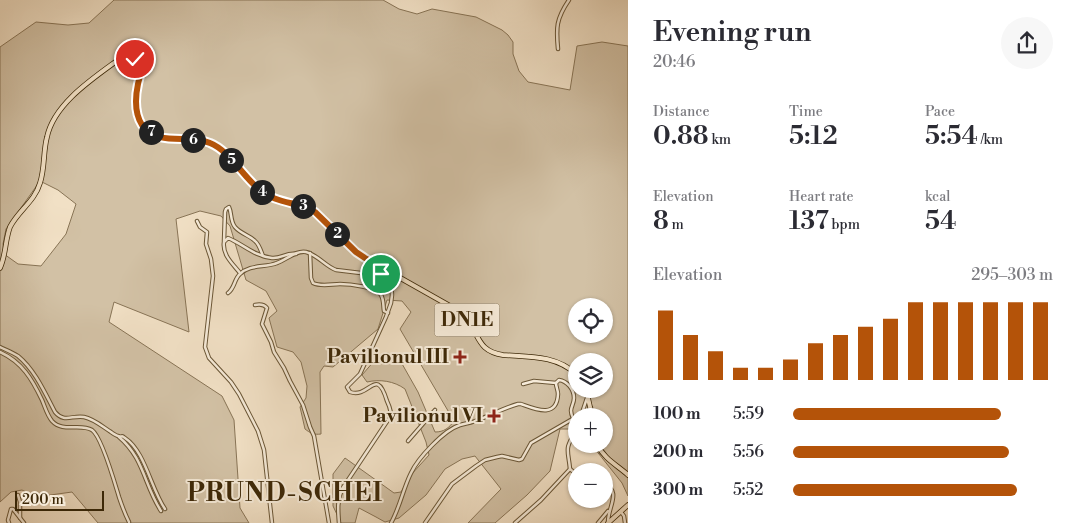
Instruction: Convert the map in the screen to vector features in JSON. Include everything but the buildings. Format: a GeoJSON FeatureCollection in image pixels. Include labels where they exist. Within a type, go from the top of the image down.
{"type":"FeatureCollection","features":[{"type":"Feature","properties":{"kind":"main road","name":"DN1E"},"geometry":{"type":"LineString","coordinates":[[0,268],[10,228],[40,185],[47,136],[54,119],[62,107],[75,94],[121,59],[128,57],[135,59],[140,65],[135,96],[136,107],[142,125],[149,132],[163,138],[201,140],[213,144],[228,156],[260,191],[272,198],[315,212],[356,252],[460,312],[482,344],[489,350],[503,355],[527,356],[550,360],[563,364],[568,368]]}},
{"type":"Feature","properties":{"kind":"main road"},"geometry":{"type":"LineString","coordinates":[[589,398],[591,408]]}},
{"type":"Feature","properties":{"kind":"main road"},"geometry":{"type":"LineString","coordinates":[[602,453],[628,476]]}},
{"type":"Feature","properties":{"kind":"main road"},"geometry":{"type":"LineString","coordinates":[[608,523],[628,505]]}},
{"type":"Feature","properties":{"kind":"street"},"geometry":{"type":"LineString","coordinates":[[558,50],[556,28],[564,7],[569,0]]}},
{"type":"Feature","properties":{"kind":"street"},"geometry":{"type":"LineString","coordinates":[[240,273],[224,250],[226,209],[229,207],[231,210],[233,224],[243,234],[258,243],[263,256]]}},
{"type":"Feature","properties":{"kind":"street"},"geometry":{"type":"LineString","coordinates":[[197,221],[200,227],[207,232],[206,244],[213,267],[213,286],[204,342],[206,353],[231,382],[258,431],[264,450],[272,523]]}},
{"type":"Feature","properties":{"kind":"street"},"geometry":{"type":"LineString","coordinates":[[224,242],[228,238],[254,253],[274,258],[290,253],[296,254]]}},
{"type":"Feature","properties":{"kind":"street"},"geometry":{"type":"LineString","coordinates":[[228,293],[233,288],[240,273],[256,266],[276,264],[301,252],[317,257],[336,270],[379,274],[393,281],[401,279]]}},
{"type":"Feature","properties":{"kind":"street"},"geometry":{"type":"LineString","coordinates":[[310,254],[313,284],[318,286],[346,284],[378,291],[381,295],[384,311],[388,313]]}},
{"type":"Feature","properties":{"kind":"street"},"geometry":{"type":"LineString","coordinates":[[339,523],[338,503],[342,489],[391,413],[383,389],[379,384],[373,385],[362,392],[355,393],[350,392],[347,387],[360,374],[388,313],[392,294],[390,280],[394,275]]}},
{"type":"Feature","properties":{"kind":"street"},"geometry":{"type":"LineString","coordinates":[[255,305],[261,304],[267,308],[262,324],[275,355],[284,368],[303,405],[314,436],[329,523]]}},
{"type":"Feature","properties":{"kind":"street"},"geometry":{"type":"LineString","coordinates":[[0,347],[13,353],[24,363],[59,416],[87,418],[96,422],[128,445],[135,454],[151,494],[161,511]]}},
{"type":"Feature","properties":{"kind":"street"},"geometry":{"type":"LineString","coordinates":[[0,352],[13,359],[24,371],[34,386],[49,417],[56,424],[61,427],[85,428],[97,435],[129,522]]}},
{"type":"Feature","properties":{"kind":"street"},"geometry":{"type":"LineString","coordinates":[[523,384],[534,381],[556,383],[559,380],[564,381],[572,390],[574,399],[572,408]]}},
{"type":"Feature","properties":{"kind":"street"},"geometry":{"type":"LineString","coordinates":[[391,523],[416,464],[437,440],[460,424],[477,421],[518,404],[540,411],[549,410],[556,402],[558,394],[556,383]]}},
{"type":"Feature","properties":{"kind":"street"},"geometry":{"type":"LineString","coordinates":[[408,441],[435,410]]}},
{"type":"Feature","properties":{"kind":"street"},"geometry":{"type":"LineString","coordinates":[[425,523],[452,484],[468,471],[491,458],[502,456],[517,460],[522,459],[532,443],[568,421]]}},
{"type":"Feature","properties":{"kind":"street"},"geometry":{"type":"LineString","coordinates":[[117,436],[127,439],[138,452],[156,495],[165,509]]}},
{"type":"Feature","properties":{"kind":"street"},"geometry":{"type":"LineString","coordinates":[[568,446],[569,463]]}},
{"type":"Feature","properties":{"kind":"street"},"geometry":{"type":"LineString","coordinates":[[515,523],[541,500],[568,471]]}},
{"type":"Feature","properties":{"kind":"street"},"geometry":{"type":"LineString","coordinates":[[18,495],[20,518]]}},
{"type":"Feature","properties":{"kind":"street"},"geometry":{"type":"LineString","coordinates":[[608,523],[610,508]]}},
{"type":"Feature","properties":{"kind":"street"},"geometry":{"type":"LineString","coordinates":[[598,523],[610,508]]}},
{"type":"Feature","properties":{"kind":"street"},"geometry":{"type":"LineString","coordinates":[[9,523],[8,520],[12,509],[24,523]]}},
{"type":"Feature","properties":{"kind":"street"},"geometry":{"type":"LineString","coordinates":[[621,512],[628,521]]}},
{"type":"Feature","properties":{"kind":"street"},"geometry":{"type":"LineString","coordinates":[[624,516],[625,523]]}},
{"type":"Feature","properties":{"kind":"shaded area"},"geometry":{"type":"Polygon","coordinates":[[[114,0],[383,0],[399,9],[417,14],[432,9],[476,17],[508,35],[513,42],[513,54],[519,71],[528,82],[570,90],[577,46],[602,42],[628,46],[628,496],[622,483],[613,472],[613,463],[606,463],[598,453],[613,453],[613,408],[568,408],[568,429],[560,429],[550,471],[527,495],[495,523],[468,523],[501,489],[475,456],[462,459],[445,469],[426,495],[399,518],[385,522],[359,508],[355,523],[341,523],[333,506],[333,474],[345,458],[394,493],[401,492],[410,476],[429,455],[426,442],[405,389],[387,381],[367,382],[362,375],[375,360],[388,353],[401,362],[418,392],[435,432],[446,429],[454,421],[400,329],[411,312],[402,301],[387,300],[378,329],[333,367],[324,366],[320,372],[321,434],[310,433],[305,429],[300,407],[306,398],[307,386],[301,362],[293,352],[277,347],[269,318],[277,311],[266,291],[246,280],[230,226],[221,216],[200,211],[176,219],[189,332],[114,302],[109,322],[222,396],[234,420],[240,508],[249,523],[98,523],[72,492],[36,497],[22,490],[11,492],[0,502],[0,47],[36,22],[68,25],[89,23],[114,0]],[[40,181],[6,229],[3,244],[4,254],[18,264],[41,266],[66,234],[76,204],[58,190],[40,181]]]}},
{"type":"Feature","properties":{"kind":"place","name":"Pavilionul III"},"geometry":{"type":"Point","coordinates":[460,357]}},
{"type":"Feature","properties":{"kind":"place","name":"Pavilionul VI"},"geometry":{"type":"Point","coordinates":[494,416]}},
{"type":"Feature","properties":{"kind":"district","name":"PRUND-SCHEI"},"geometry":{"type":"Point","coordinates":[285,493]}},
{"type":"Feature","properties":{"kind":"route"},"geometry":{"type":"LineString","coordinates":[[135,59],[141,69],[135,103],[142,125],[149,132],[163,138],[201,140],[213,144],[228,156],[260,191],[272,198],[315,212],[356,252],[394,275],[390,280],[381,274]]}}]}
